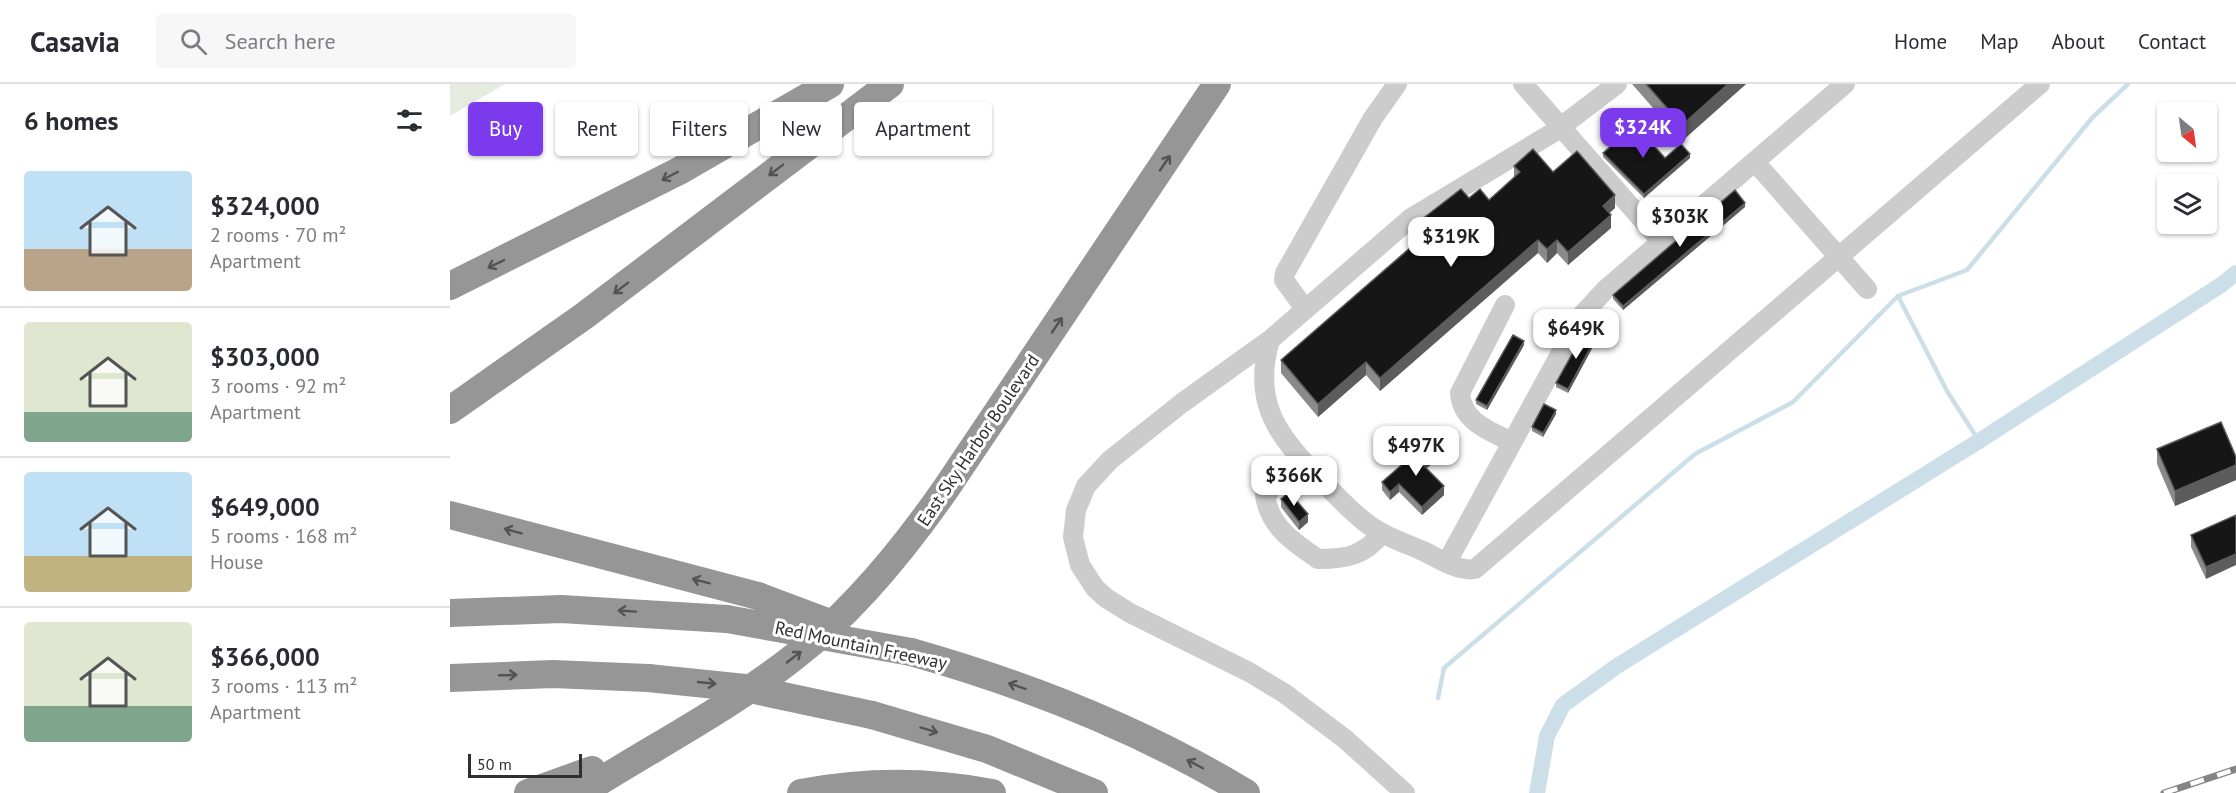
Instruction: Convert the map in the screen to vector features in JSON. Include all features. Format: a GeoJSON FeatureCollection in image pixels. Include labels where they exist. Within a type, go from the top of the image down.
{"type":"FeatureCollection","features":[{"type":"Feature","properties":{"kind":"highway"},"geometry":{"type":"LineString","coordinates":[[450,286],[679,171],[830,84]]}},
{"type":"Feature","properties":{"kind":"highway"},"geometry":{"type":"LineString","coordinates":[[450,410],[584,316],[890,84]]}},
{"type":"Feature","properties":{"kind":"highway","name":"East Sky Harbor Boulevard"},"geometry":{"type":"LineString","coordinates":[[675,735],[724,706],[796,656],[838,619],[903,547],[948,487],[1218,84]]}},
{"type":"Feature","properties":{"kind":"highway"},"geometry":{"type":"LineString","coordinates":[[450,515],[758,596],[911,652]]}},
{"type":"Feature","properties":{"kind":"highway","name":"Red Mountain Freeway"},"geometry":{"type":"LineString","coordinates":[[450,613],[561,609],[727,619],[911,652],[985,675],[1083,711],[1186,760],[1246,793]]}},
{"type":"Feature","properties":{"kind":"highway"},"geometry":{"type":"LineString","coordinates":[[450,678],[553,674],[648,678],[745,688],[872,715],[987,749],[1094,793]]}},
{"type":"Feature","properties":{"kind":"highway"},"geometry":{"type":"LineString","coordinates":[[528,793],[599,767],[675,735]]}},
{"type":"Feature","properties":{"kind":"highway"},"geometry":{"type":"LineString","coordinates":[[573,793],[597,783],[675,735]]}},
{"type":"Feature","properties":{"kind":"highway"},"geometry":{"type":"LineString","coordinates":[[801,793],[889,784],[939,786],[992,793]]}},
{"type":"Feature","properties":{"kind":"lane"},"geometry":{"type":"LineString","coordinates":[[1305,309],[1284,280],[1285,273],[1372,118],[1397,84]]}},
{"type":"Feature","properties":{"kind":"lane"},"geometry":{"type":"LineString","coordinates":[[1523,84],[1662,242]]}},
{"type":"Feature","properties":{"kind":"lane"},"geometry":{"type":"LineString","coordinates":[[1405,793],[1345,739],[1284,693],[1249,672],[1130,613],[1106,598],[1087,578],[1075,552],[1073,537],[1076,510],[1080,497],[1095,474],[1182,403],[1270,340],[1411,218],[1560,127],[1617,84]]}},
{"type":"Feature","properties":{"kind":"lane"},"geometry":{"type":"LineString","coordinates":[[1447,562],[1581,316],[1606,289],[1845,84]]}},
{"type":"Feature","properties":{"kind":"lane"},"geometry":{"type":"LineString","coordinates":[[1270,340],[1263,362],[1266,401],[1276,427],[1294,451],[1356,515],[1382,534],[1467,570],[1483,565],[2040,84]]}},
{"type":"Feature","properties":{"kind":"lane"},"geometry":{"type":"LineString","coordinates":[[1755,162],[1867,289]]}},
{"type":"Feature","properties":{"kind":"lane"},"geometry":{"type":"LineString","coordinates":[[1505,305],[1462,385],[1460,393],[1463,408],[1474,422],[1512,442]]}},
{"type":"Feature","properties":{"kind":"lane"},"geometry":{"type":"LineString","coordinates":[[1269,492],[1265,495],[1267,513],[1288,536],[1318,558],[1359,554],[1370,548],[1382,534]]}},
{"type":"Feature","properties":{"kind":"shaded area"},"geometry":{"type":"Polygon","coordinates":[[[450,84],[505,84],[474,102],[468,102],[468,106],[450,116],[450,84]]]}},
{"type":"Feature","properties":{"kind":"building"},"geometry":{"type":"Polygon","coordinates":[[[1646,84],[1728,84],[1682,125],[1646,84]]]}},
{"type":"Feature","properties":{"kind":"building"},"geometry":{"type":"Polygon","coordinates":[[[1635,125],[1665,158],[1681,144],[1690,154],[1644,194],[1603,153],[1635,125]]]}},
{"type":"Feature","properties":{"kind":"building"},"geometry":{"type":"Polygon","coordinates":[[[1533,149],[1553,172],[1577,151],[1615,195],[1603,206],[1611,215],[1568,252],[1557,240],[1547,249],[1538,240],[1380,378],[1366,362],[1318,404],[1281,360],[1426,234],[1417,223],[1461,189],[1469,198],[1480,189],[1489,200],[1520,172],[1514,166],[1533,149]]]}},
{"type":"Feature","properties":{"kind":"building"},"geometry":{"type":"Polygon","coordinates":[[[1735,190],[1745,203],[1623,306],[1613,295],[1735,190]]]}},
{"type":"Feature","properties":{"kind":"building"},"geometry":{"type":"Polygon","coordinates":[[[1585,331],[1596,337],[1568,389],[1556,383],[1585,331]]]}},
{"type":"Feature","properties":{"kind":"building"},"geometry":{"type":"Polygon","coordinates":[[[1513,335],[1524,341],[1487,406],[1476,400],[1513,335]]]}},
{"type":"Feature","properties":{"kind":"building"},"geometry":{"type":"Polygon","coordinates":[[[1544,404],[1556,410],[1543,433],[1532,427],[1544,404]]]}},
{"type":"Feature","properties":{"kind":"building"},"geometry":{"type":"Polygon","coordinates":[[[2221,422],[2236,457],[2236,465],[2175,491],[2157,449],[2221,422]]]}},
{"type":"Feature","properties":{"kind":"building"},"geometry":{"type":"Polygon","coordinates":[[[1429,441],[1438,450],[1422,464],[1444,486],[1422,507],[1399,484],[1390,492],[1382,482],[1429,441]]]}},
{"type":"Feature","properties":{"kind":"building"},"geometry":{"type":"Polygon","coordinates":[[[1289,492],[1308,514],[1299,522],[1281,499],[1289,492]]]}},
{"type":"Feature","properties":{"kind":"building"},"geometry":{"type":"Polygon","coordinates":[[[2236,515],[2236,554],[2206,567],[2191,535],[2236,515]]]}},
{"type":"Feature","properties":{"kind":"waterway"},"geometry":{"type":"LineString","coordinates":[[1438,698],[1444,668],[1695,454],[1793,402],[1898,296],[1967,270],[2092,118],[2128,84]]}},
{"type":"Feature","properties":{"kind":"waterway"},"geometry":{"type":"LineString","coordinates":[[1537,793],[1547,736],[1563,705],[1617,666],[1979,441],[2221,285],[2236,273]]}},
{"type":"Feature","properties":{"kind":"waterway"},"geometry":{"type":"LineString","coordinates":[[1898,296],[1947,391],[1979,441]]}},
{"type":"Feature","properties":{"kind":"railway"},"geometry":{"type":"LineString","coordinates":[[2164,793],[2236,769]]}}]}
